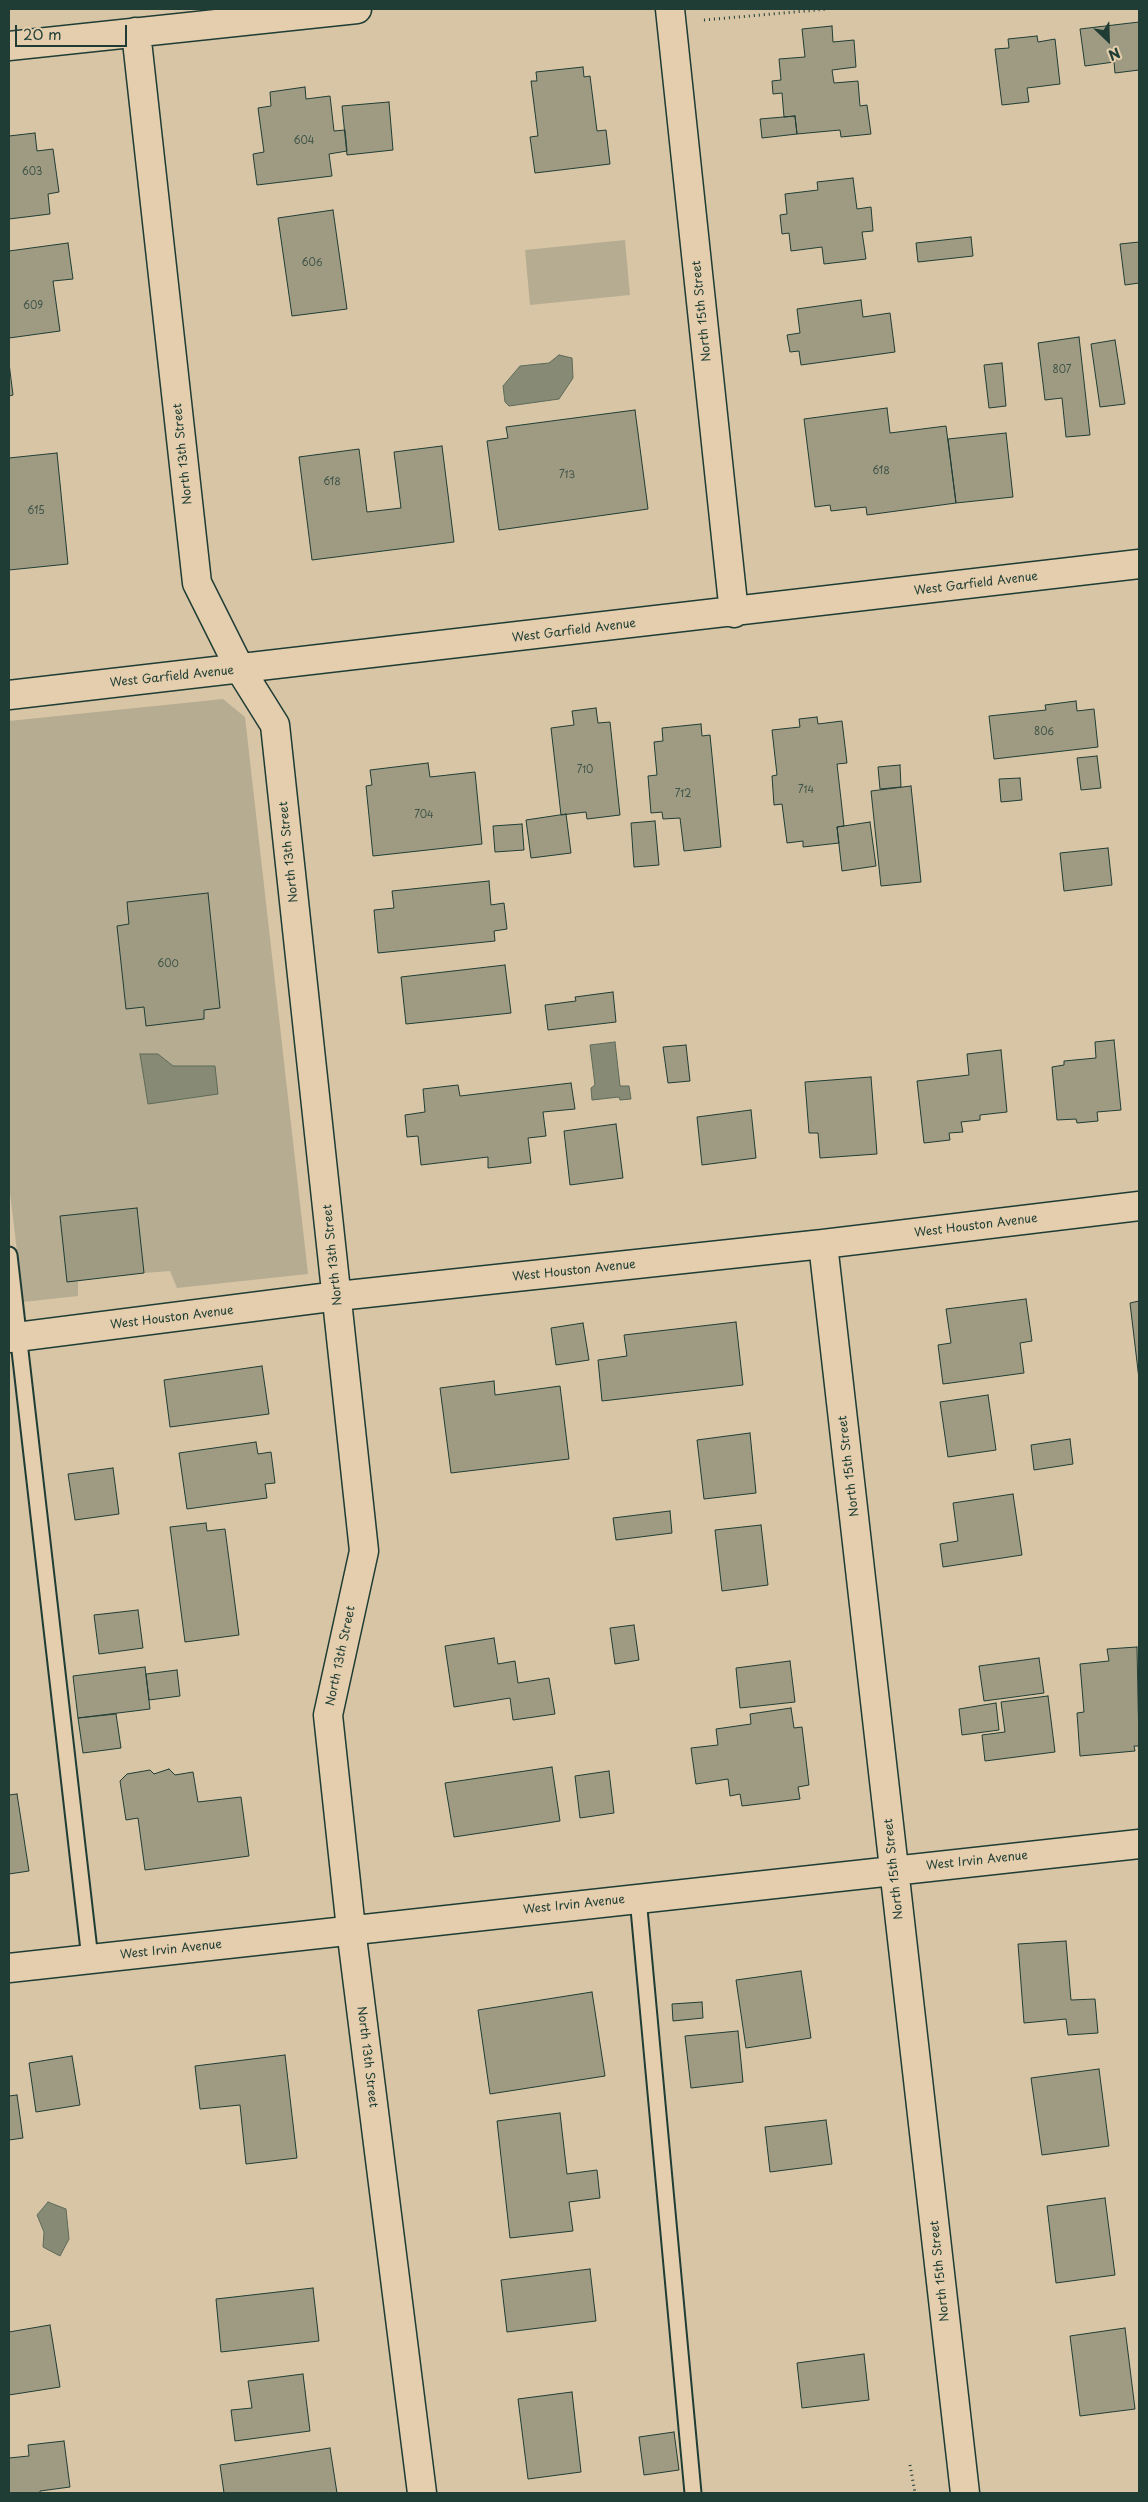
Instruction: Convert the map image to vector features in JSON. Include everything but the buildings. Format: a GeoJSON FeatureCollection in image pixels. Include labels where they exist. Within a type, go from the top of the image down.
{"type":"FeatureCollection","features":[{"type":"Feature","properties":{"kind":"street"},"geometry":{"type":"LineString","coordinates":[[9,46],[357,9]]}},
{"type":"Feature","properties":{"kind":"street","name":"North 15th Street"},"geometry":{"type":"LineString","coordinates":[[670,9],[734,613]]}},
{"type":"Feature","properties":{"kind":"street","name":"North 13th Street"},"geometry":{"type":"LineString","coordinates":[[136,32],[197,584],[240,669],[275,725],[364,1551],[328,1715],[351,1929],[422,2493]]}},
{"type":"Feature","properties":{"kind":"street","name":"West Garfield Avenue"},"geometry":{"type":"LineString","coordinates":[[9,695],[734,613],[1139,564]]}},
{"type":"Feature","properties":{"kind":"street","name":"West Houston Avenue"},"geometry":{"type":"LineString","coordinates":[[14,1338],[338,1296],[823,1244],[1139,1206]]}},
{"type":"Feature","properties":{"kind":"street","name":"North 15th Street"},"geometry":{"type":"LineString","coordinates":[[823,1244],[965,2493]]}},
{"type":"Feature","properties":{"kind":"street","name":"West Irvin Avenue"},"geometry":{"type":"LineString","coordinates":[[9,1968],[1139,1844]]}},
{"type":"Feature","properties":{"kind":"lane"},"geometry":{"type":"LineString","coordinates":[[9,1255],[14,1338],[90,1959]]}},
{"type":"Feature","properties":{"kind":"lane"},"geometry":{"type":"LineString","coordinates":[[638,1898],[693,2493]]}},
{"type":"Feature","properties":{"kind":"path"},"geometry":{"type":"LineString","coordinates":[[700,21],[828,9]]}},
{"type":"Feature","properties":{"kind":"path"},"geometry":{"type":"LineString","coordinates":[[910,2465],[915,2493]]}},
{"type":"Feature","properties":{"kind":"shaded area"},"geometry":{"type":"Polygon","coordinates":[[[625,240],[630,295],[530,305],[525,250],[625,240]]]}},
{"type":"Feature","properties":{"kind":"shaded area"},"geometry":{"type":"Polygon","coordinates":[[[559,355],[572,358],[573,378],[559,399],[509,406],[505,402],[503,386],[520,366],[549,363],[559,355]]]}},
{"type":"Feature","properties":{"kind":"shaded area"},"geometry":{"type":"Polygon","coordinates":[[[223,699],[245,717],[308,1274],[177,1288],[170,1271],[144,1273],[78,1280],[78,1296],[23,1302],[9,1184],[9,721],[223,699]]]}},
{"type":"Feature","properties":{"kind":"shaded area"},"geometry":{"type":"Polygon","coordinates":[[[615,1042],[620,1086],[629,1086],[631,1099],[620,1100],[619,1097],[592,1100],[591,1088],[595,1085],[590,1045],[615,1042]]]}},
{"type":"Feature","properties":{"kind":"shaded area"},"geometry":{"type":"Polygon","coordinates":[[[140,1054],[158,1054],[173,1066],[215,1066],[218,1094],[148,1104],[140,1054]]]}},
{"type":"Feature","properties":{"kind":"shaded area"},"geometry":{"type":"Polygon","coordinates":[[[48,2202],[66,2209],[69,2239],[60,2256],[43,2247],[44,2232],[37,2215],[48,2202]]]}}]}
